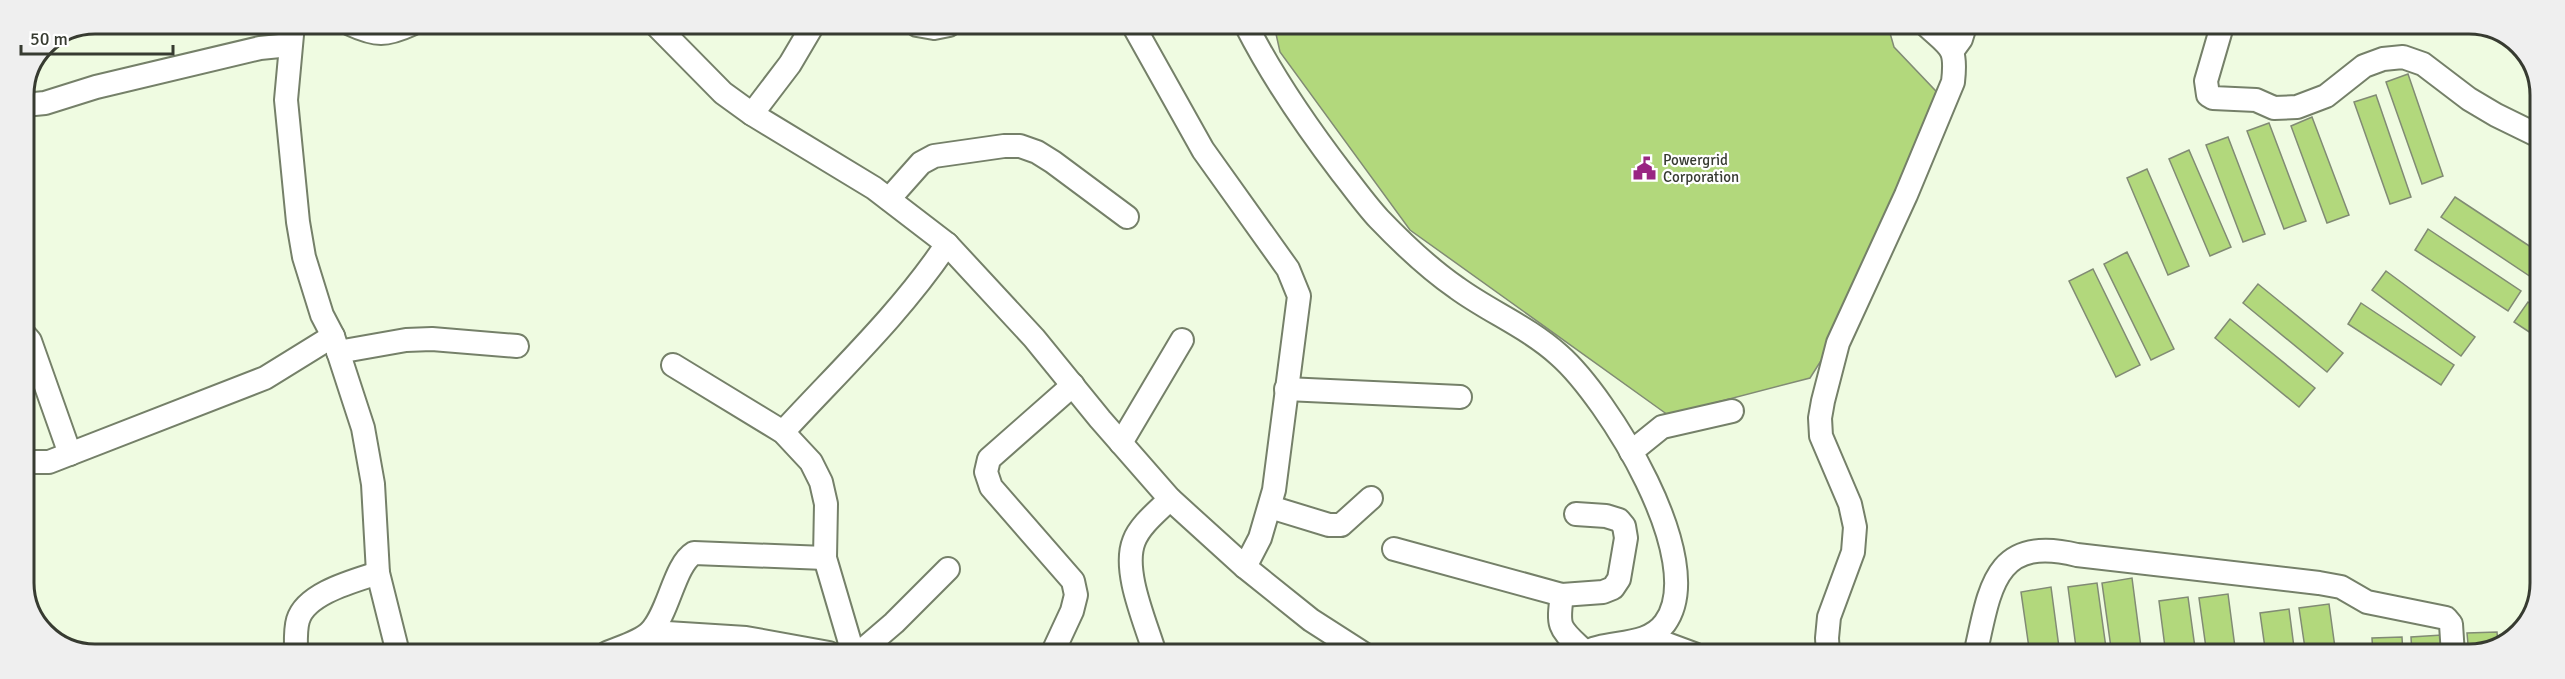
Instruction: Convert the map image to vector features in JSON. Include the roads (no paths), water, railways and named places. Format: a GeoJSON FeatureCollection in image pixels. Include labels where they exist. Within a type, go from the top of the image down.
{"type":"FeatureCollection","features":[{"type":"Feature","properties":{"kind":"street"},"geometry":{"type":"LineString","coordinates":[[34,104],[260,48],[292,34],[286,100],[298,222],[304,257],[322,315],[335,344],[363,428],[369,457],[378,573],[396,644]]}},
{"type":"Feature","properties":{"kind":"street"},"geometry":{"type":"LineString","coordinates":[[665,34],[717,86],[752,114],[889,199],[947,244],[1034,338],[1121,444],[1170,499],[1245,567],[1311,620],[1348,644]]}},
{"type":"Feature","properties":{"kind":"street"},"geometry":{"type":"LineString","coordinates":[[752,114],[790,64],[808,34]]}},
{"type":"Feature","properties":{"kind":"street"},"geometry":{"type":"LineString","coordinates":[[1138,34],[1203,150],[1288,268],[1299,296],[1270,507],[1260,538],[1245,567]]}},
{"type":"Feature","properties":{"kind":"street"},"geometry":{"type":"LineString","coordinates":[[1251,34],[1269,70],[1310,131],[1377,216],[1417,257],[1450,283],[1528,330],[1560,356],[1587,385],[1631,452],[1661,512],[1669,537],[1675,569],[1676,592],[1672,610],[1663,625],[1648,637],[1620,644]]}},
{"type":"Feature","properties":{"kind":"street"},"geometry":{"type":"LineString","coordinates":[[1827,644],[1829,617],[1853,552],[1855,527],[1850,504],[1821,436],[1820,418],[1823,401],[1838,343],[1906,195],[1953,82],[1955,64],[1953,50],[1936,34]]}},
{"type":"Feature","properties":{"kind":"street"},"geometry":{"type":"LineString","coordinates":[[1953,50],[1963,34]]}},
{"type":"Feature","properties":{"kind":"street"},"geometry":{"type":"LineString","coordinates":[[2220,34],[2206,81],[2208,95],[2213,98],[2256,100],[2274,108],[2297,107],[2326,96],[2364,66],[2383,59],[2403,57],[2423,64],[2469,99],[2530,132]]}},
{"type":"Feature","properties":{"kind":"street"},"geometry":{"type":"LineString","coordinates":[[889,199],[921,163],[934,156],[1004,146],[1020,146],[1045,157],[1126,217]]}},
{"type":"Feature","properties":{"kind":"street"},"geometry":{"type":"LineString","coordinates":[[783,432],[884,326],[947,244]]}},
{"type":"Feature","properties":{"kind":"street"},"geometry":{"type":"LineString","coordinates":[[35,462],[49,462],[265,378],[335,344],[432,339],[517,346]]}},
{"type":"Feature","properties":{"kind":"street"},"geometry":{"type":"LineString","coordinates":[[1121,444],[1182,340]]}},
{"type":"Feature","properties":{"kind":"street"},"geometry":{"type":"LineString","coordinates":[[35,354],[70,454]]}},
{"type":"Feature","properties":{"kind":"street"},"geometry":{"type":"LineString","coordinates":[[673,364],[783,432],[805,454],[821,482],[826,504],[825,558],[850,644]]}},
{"type":"Feature","properties":{"kind":"street"},"geometry":{"type":"LineString","coordinates":[[1056,644],[1076,595],[1073,581],[991,487],[986,472],[989,459],[1073,385]]}},
{"type":"Feature","properties":{"kind":"street"},"geometry":{"type":"LineString","coordinates":[[1286,389],[1460,397]]}},
{"type":"Feature","properties":{"kind":"street"},"geometry":{"type":"LineString","coordinates":[[1631,452],[1662,427],[1732,411]]}},
{"type":"Feature","properties":{"kind":"street"},"geometry":{"type":"LineString","coordinates":[[1270,507],[1329,525],[1341,525],[1371,498]]}},
{"type":"Feature","properties":{"kind":"street"},"geometry":{"type":"LineString","coordinates":[[1152,644],[1132,577],[1130,556],[1134,540],[1141,529],[1170,499]]}},
{"type":"Feature","properties":{"kind":"street"},"geometry":{"type":"LineString","coordinates":[[1394,549],[1562,595],[1603,592],[1613,588],[1619,579],[1625,548],[1624,526],[1619,520],[1576,514]]}},
{"type":"Feature","properties":{"kind":"street"},"geometry":{"type":"LineString","coordinates":[[1977,644],[1987,602],[1996,580],[2007,563],[2024,552],[2047,549],[2077,555],[2332,585],[2374,604],[2446,618],[2451,624],[2452,644]]}},
{"type":"Feature","properties":{"kind":"street"},"geometry":{"type":"LineString","coordinates":[[651,632],[660,618],[684,564],[694,553],[825,558]]}},
{"type":"Feature","properties":{"kind":"street"},"geometry":{"type":"LineString","coordinates":[[870,644],[894,624],[948,569]]}},
{"type":"Feature","properties":{"kind":"street"},"geometry":{"type":"LineString","coordinates":[[297,644],[298,618],[313,600],[332,589],[378,573]]}},
{"type":"Feature","properties":{"kind":"street"},"geometry":{"type":"LineString","coordinates":[[1562,595],[1558,619],[1562,630],[1575,644]]}},
{"type":"Feature","properties":{"kind":"street"},"geometry":{"type":"LineString","coordinates":[[626,644],[651,632],[746,638],[779,644]]}},
{"type":"Feature","properties":{"kind":"street"},"geometry":{"type":"LineString","coordinates":[[1648,637],[1667,644]]}},
{"type":"Feature","properties":{"kind":"place","name":"Powergrid Corporation"},"geometry":{"type":"Point","coordinates":[1645,169]}}]}
